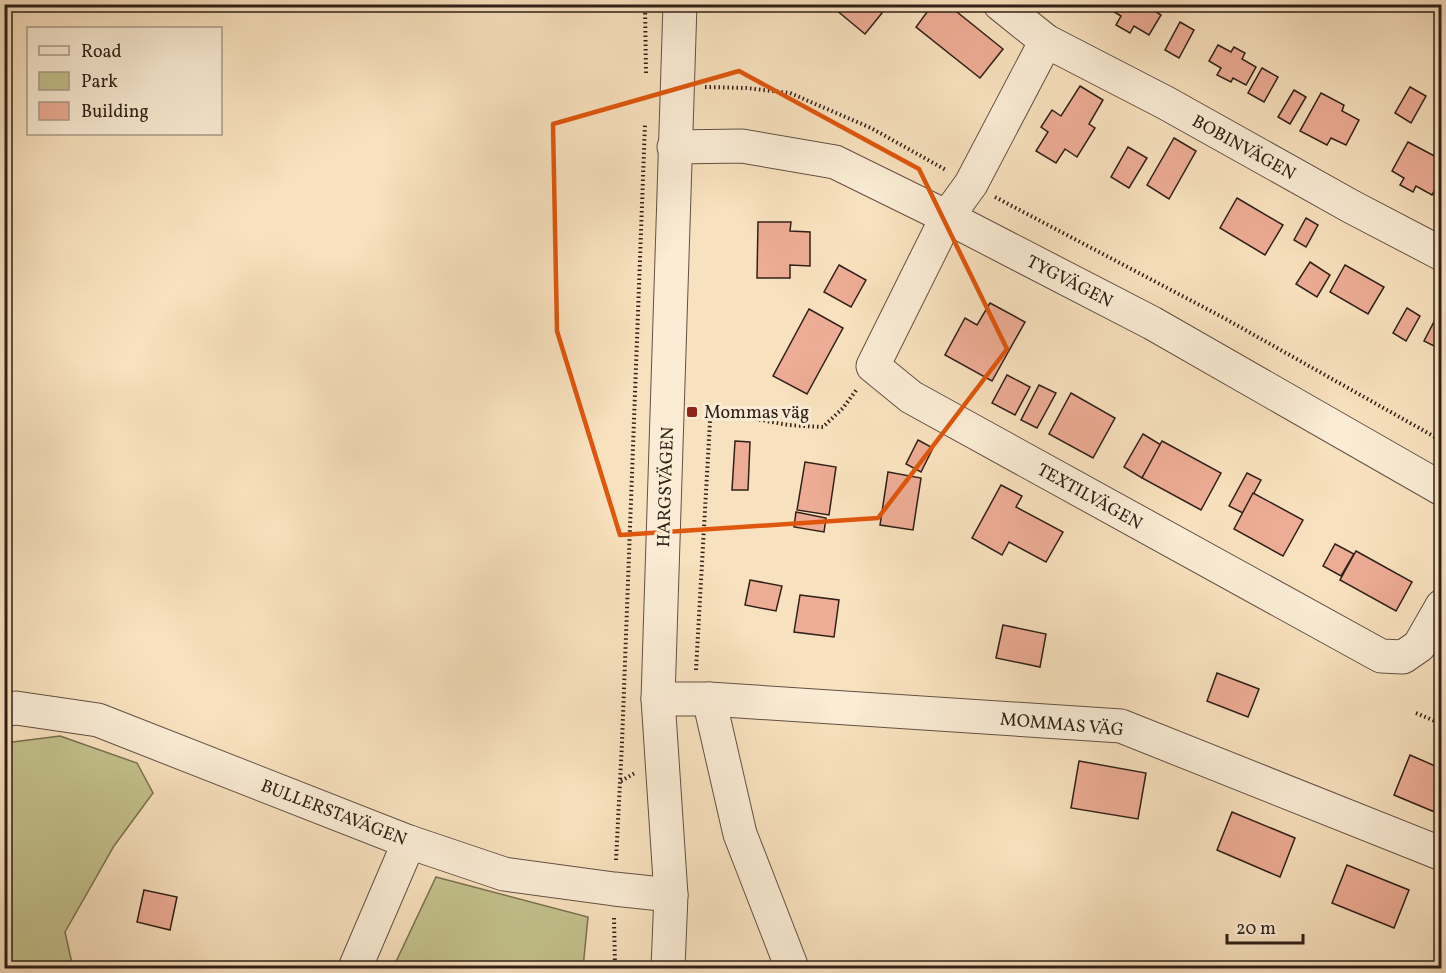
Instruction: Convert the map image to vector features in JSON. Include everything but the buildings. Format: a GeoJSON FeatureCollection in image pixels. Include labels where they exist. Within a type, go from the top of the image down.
{"type":"FeatureCollection","features":[{"type":"Feature","properties":{"kind":"street","name":"HARGSVÄGEN"},"geometry":{"type":"LineString","coordinates":[[668,969],[670,895],[658,699],[680,4]]}},
{"type":"Feature","properties":{"kind":"street","name":"BOBINVÄGEN"},"geometry":{"type":"LineString","coordinates":[[1000,4],[1046,41],[1166,103],[1352,207],[1442,254]]}},
{"type":"Feature","properties":{"kind":"street"},"geometry":{"type":"LineString","coordinates":[[873,366],[947,217],[971,184],[1046,41]]}},
{"type":"Feature","properties":{"kind":"street","name":"TYGVÄGEN"},"geometry":{"type":"LineString","coordinates":[[674,147],[742,146],[835,162],[1152,323],[1442,489]]}},
{"type":"Feature","properties":{"kind":"street","name":"TEXTILVÄGEN"},"geometry":{"type":"LineString","coordinates":[[873,366],[910,397],[1381,656],[1403,657],[1419,646],[1442,606]]}},
{"type":"Feature","properties":{"kind":"street"},"geometry":{"type":"LineString","coordinates":[[702,688],[740,834],[792,969]]}},
{"type":"Feature","properties":{"kind":"street","name":"MOMMAS VÄG"},"geometry":{"type":"LineString","coordinates":[[658,699],[702,688],[1121,726],[1442,854]]}},
{"type":"Feature","properties":{"kind":"street","name":"BULLERSTAVÄGEN"},"geometry":{"type":"LineString","coordinates":[[4,710],[16,708],[98,720],[409,842],[504,874],[670,895]]}},
{"type":"Feature","properties":{"kind":"street"},"geometry":{"type":"LineString","coordinates":[[356,969],[409,842]]}},
{"type":"Feature","properties":{"kind":"path"},"geometry":{"type":"LineString","coordinates":[[615,969],[614,889],[645,120]]}},
{"type":"Feature","properties":{"kind":"path"},"geometry":{"type":"LineString","coordinates":[[702,688],[710,421],[714,411],[788,425],[823,427],[843,408],[873,366]]}},
{"type":"Feature","properties":{"kind":"path"},"geometry":{"type":"LineString","coordinates":[[1416,713],[1442,724]]}},
{"type":"Feature","properties":{"kind":"path"},"geometry":{"type":"LineString","coordinates":[[620,781],[639,771]]}},
{"type":"Feature","properties":{"kind":"highlighted area"},"geometry":{"type":"Polygon","coordinates":[[[739,71],[919,169],[1007,349],[878,518],[620,535],[557,331],[553,124],[739,71]]]}},
{"type":"Feature","properties":{"kind":"green space"},"geometry":{"type":"Polygon","coordinates":[[[60,736],[137,763],[153,793],[114,846],[65,932],[73,968],[5,968],[5,743],[60,736]]]}},
{"type":"Feature","properties":{"kind":"green space"},"geometry":{"type":"Polygon","coordinates":[[[436,877],[588,917],[583,968],[393,968],[436,877]]]}},
{"type":"Feature","properties":{"kind":"place","name":"Mommas väg"},"geometry":{"type":"Point","coordinates":[692,412]}}]}
